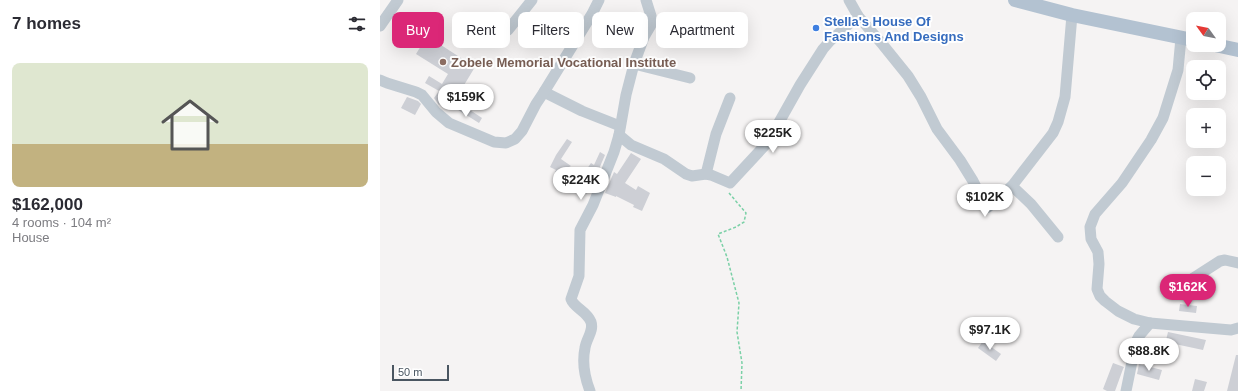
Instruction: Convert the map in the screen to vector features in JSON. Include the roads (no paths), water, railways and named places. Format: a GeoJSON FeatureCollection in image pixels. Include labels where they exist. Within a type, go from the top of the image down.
{"type":"FeatureCollection","features":[{"type":"Feature","properties":{"kind":"main road"},"geometry":{"type":"LineString","coordinates":[[1015,0],[1072,16],[1186,39]]}},
{"type":"Feature","properties":{"kind":"main road"},"geometry":{"type":"LineString","coordinates":[[1226,47],[1238,50]]}},
{"type":"Feature","properties":{"kind":"street"},"geometry":{"type":"LineString","coordinates":[[380,26],[398,0]]}},
{"type":"Feature","properties":{"kind":"street"},"geometry":{"type":"LineString","coordinates":[[510,28],[532,0]]}},
{"type":"Feature","properties":{"kind":"street"},"geometry":{"type":"LineString","coordinates":[[380,80],[422,95],[436,112],[449,123],[494,142],[506,143],[515,139],[522,131],[536,104],[589,20],[599,0]]}},
{"type":"Feature","properties":{"kind":"street"},"geometry":{"type":"LineString","coordinates":[[590,391],[586,379],[584,356],[585,347],[592,328],[591,321],[586,314],[572,302],[571,299],[579,276],[580,230],[614,152],[634,64],[644,37],[651,24],[651,16],[646,0]]}},
{"type":"Feature","properties":{"kind":"street"},"geometry":{"type":"LineString","coordinates":[[849,0],[858,16],[908,76],[921,97],[937,129],[960,160],[985,205],[988,207],[1012,186],[1053,133],[1058,122],[1065,97],[1072,16]]}},
{"type":"Feature","properties":{"kind":"street"},"geometry":{"type":"LineString","coordinates":[[544,92],[620,131],[631,145],[664,159],[686,174],[692,176],[706,174],[711,175],[730,183],[768,142],[800,85],[823,49],[858,16]]}},
{"type":"Feature","properties":{"kind":"street"},"geometry":{"type":"LineString","coordinates":[[1186,42],[1163,118],[1151,140],[1122,183],[1095,214],[1090,227],[1091,239],[1098,252],[1099,264],[1096,289],[1105,301],[1134,319],[1150,323],[1214,329],[1231,330],[1238,328]]}},
{"type":"Feature","properties":{"kind":"street"},"geometry":{"type":"LineString","coordinates":[[634,64],[690,78]]}},
{"type":"Feature","properties":{"kind":"street"},"geometry":{"type":"LineString","coordinates":[[706,174],[716,134],[730,98]]}},
{"type":"Feature","properties":{"kind":"street"},"geometry":{"type":"LineString","coordinates":[[1012,186],[1031,204],[1058,237]]}},
{"type":"Feature","properties":{"kind":"street"},"geometry":{"type":"LineString","coordinates":[[1192,278],[1220,261],[1238,263]]}},
{"type":"Feature","properties":{"kind":"street"},"geometry":{"type":"LineString","coordinates":[[1126,391],[1136,342],[1150,323]]}},
{"type":"Feature","properties":{"kind":"place","name":"Stella's House Of Fashions And Designs"},"geometry":{"type":"Point","coordinates":[816,28]}},
{"type":"Feature","properties":{"kind":"place","name":"Zobele Memorial Vocational Institute"},"geometry":{"type":"Point","coordinates":[443,62]}}]}
